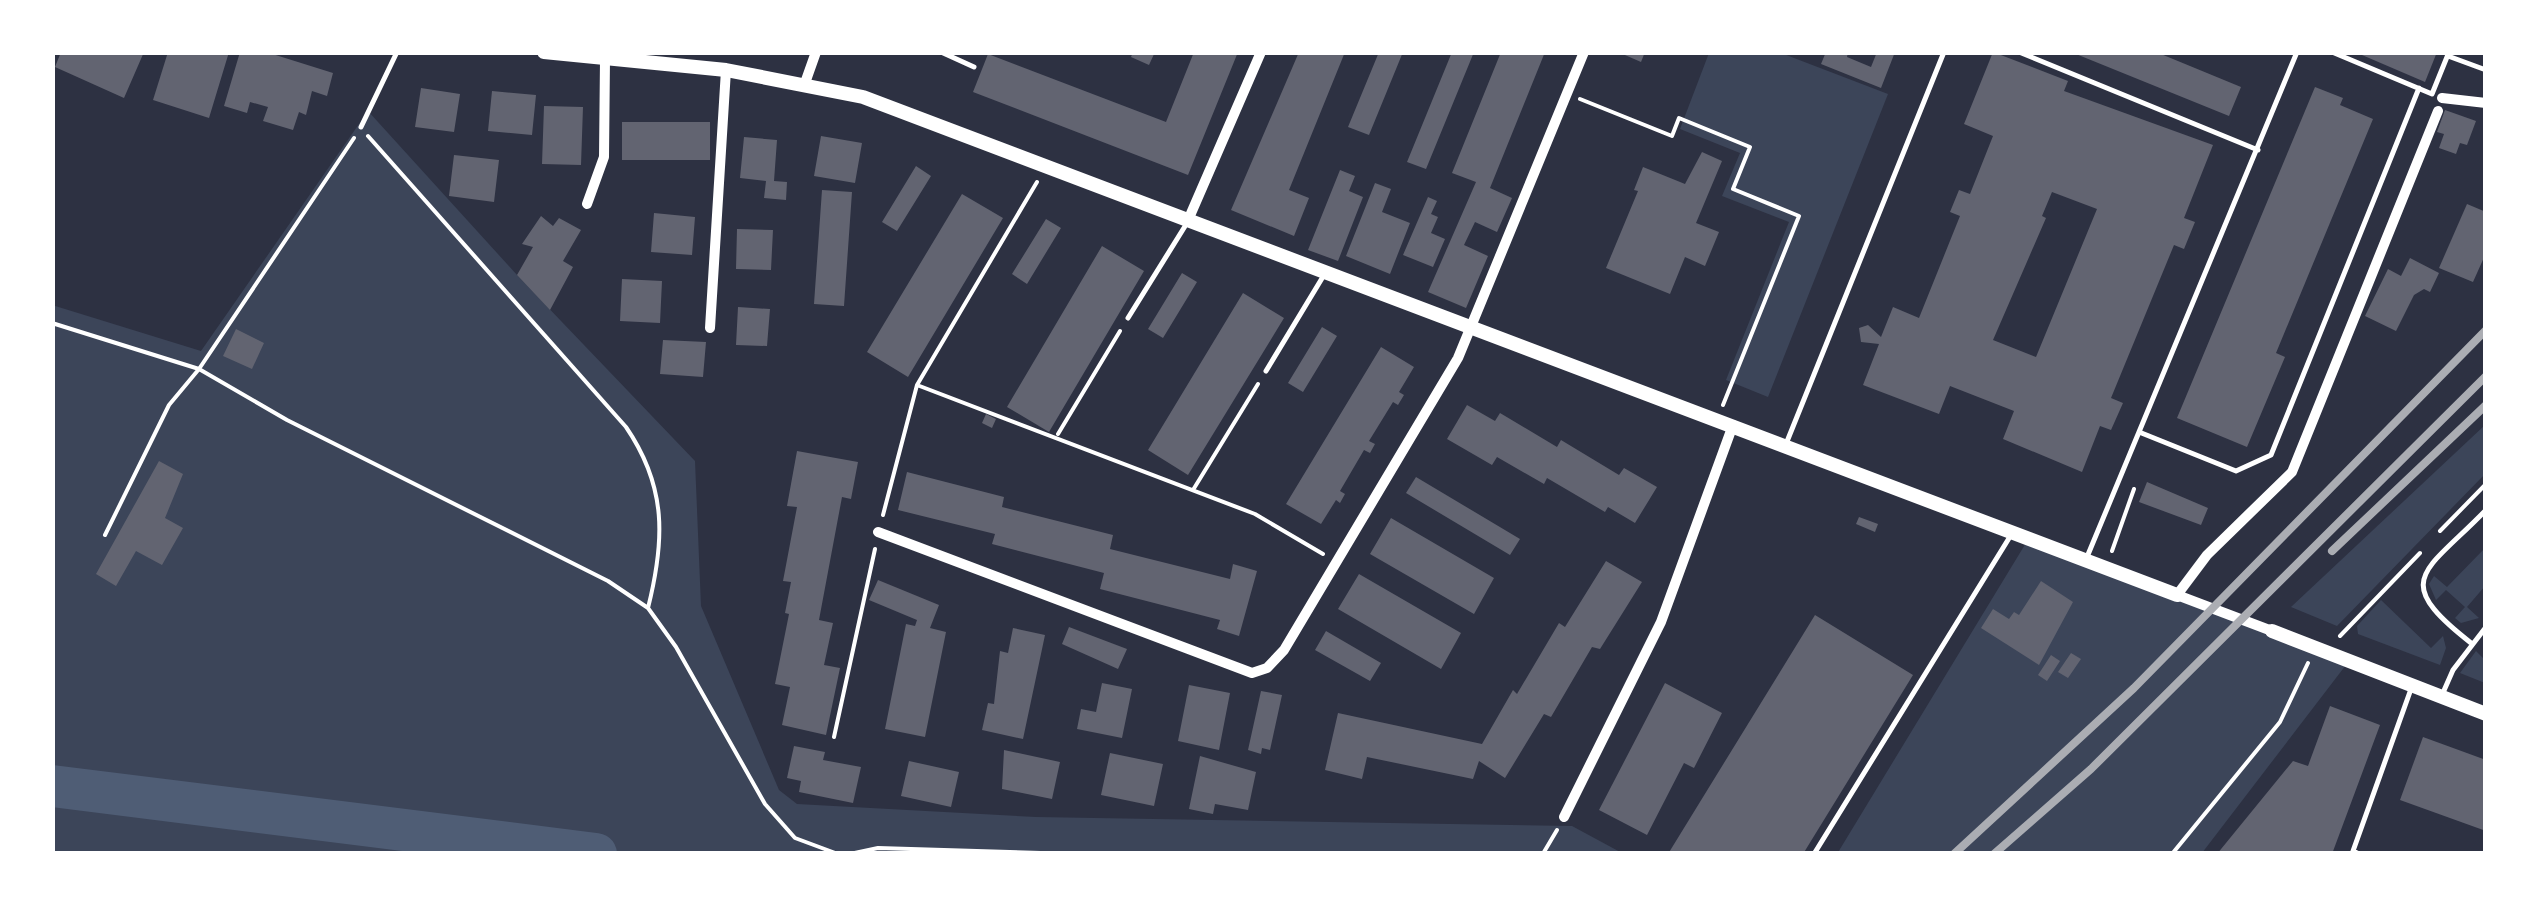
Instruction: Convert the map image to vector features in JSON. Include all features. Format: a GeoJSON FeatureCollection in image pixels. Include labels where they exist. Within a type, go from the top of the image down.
{"type":"FeatureCollection","features":[{"type":"Feature","properties":{"kind":"street"},"geometry":{"type":"LineString","coordinates":[[544,52],[605,59],[625,56],[805,82],[864,96],[2486,714]]}},
{"type":"Feature","properties":{"kind":"street"},"geometry":{"type":"LineString","coordinates":[[805,82],[816,52]]}},
{"type":"Feature","properties":{"kind":"street"},"geometry":{"type":"LineString","coordinates":[[1189,218],[1261,52]]}},
{"type":"Feature","properties":{"kind":"street"},"geometry":{"type":"LineString","coordinates":[[878,532],[1252,673],[1267,668],[1284,650],[1417,431],[1472,328],[1584,52]]}},
{"type":"Feature","properties":{"kind":"street"},"geometry":{"type":"LineString","coordinates":[[587,204],[604,157],[605,59]]}},
{"type":"Feature","properties":{"kind":"street"},"geometry":{"type":"LineString","coordinates":[[710,328],[726,70]]}},
{"type":"Feature","properties":{"kind":"street"},"geometry":{"type":"LineString","coordinates":[[2437,96],[2486,103]]}},
{"type":"Feature","properties":{"kind":"street"},"geometry":{"type":"LineString","coordinates":[[2177,595],[2207,555],[2292,472],[2438,111]]}},
{"type":"Feature","properties":{"kind":"street"},"geometry":{"type":"LineString","coordinates":[[1564,817],[1661,622],[1734,425]]}},
{"type":"Feature","properties":{"kind":"lane"},"geometry":{"type":"LineString","coordinates":[[361,127],[397,52]]}},
{"type":"Feature","properties":{"kind":"lane"},"geometry":{"type":"LineString","coordinates":[[941,52],[974,66]]}},
{"type":"Feature","properties":{"kind":"lane"},"geometry":{"type":"LineString","coordinates":[[1785,444],[1944,52]]}},
{"type":"Feature","properties":{"kind":"lane"},"geometry":{"type":"LineString","coordinates":[[2019,52],[2258,150]]}},
{"type":"Feature","properties":{"kind":"lane"},"geometry":{"type":"LineString","coordinates":[[2086,560],[2297,52]]}},
{"type":"Feature","properties":{"kind":"lane"},"geometry":{"type":"LineString","coordinates":[[2332,52],[2437,96],[2448,54],[2486,70]]}},
{"type":"Feature","properties":{"kind":"lane"},"geometry":{"type":"LineString","coordinates":[[2139,432],[2236,472],[2272,454],[2419,88]]}},
{"type":"Feature","properties":{"kind":"lane"},"geometry":{"type":"LineString","coordinates":[[1128,318],[1189,218]]}},
{"type":"Feature","properties":{"kind":"lane"},"geometry":{"type":"LineString","coordinates":[[1266,371],[1326,272]]}},
{"type":"Feature","properties":{"kind":"lane"},"geometry":{"type":"LineString","coordinates":[[2472,644],[2428,608],[2422,596],[2422,582],[2429,568],[2486,510]]}},
{"type":"Feature","properties":{"kind":"lane"},"geometry":{"type":"LineString","coordinates":[[1814,854],[2013,532]]}},
{"type":"Feature","properties":{"kind":"lane"},"geometry":{"type":"LineString","coordinates":[[2441,697],[2486,627]]}},
{"type":"Feature","properties":{"kind":"lane"},"geometry":{"type":"LineString","coordinates":[[2355,853],[2412,686]]}},
{"type":"Feature","properties":{"kind":"path"},"geometry":{"type":"LineString","coordinates":[[1567,94],[1672,136],[1679,118],[1750,147],[1733,189],[1800,216],[1718,419]]}},
{"type":"Feature","properties":{"kind":"path"},"geometry":{"type":"LineString","coordinates":[[105,535],[169,405],[199,369],[361,127],[439,221],[626,427],[646,457],[656,482],[660,525],[659,564],[648,608]]}},
{"type":"Feature","properties":{"kind":"path"},"geometry":{"type":"LineString","coordinates":[[834,737],[878,532],[918,385],[1048,165]]}},
{"type":"Feature","properties":{"kind":"path"},"geometry":{"type":"LineString","coordinates":[[1058,436],[1128,318]]}},
{"type":"Feature","properties":{"kind":"path"},"geometry":{"type":"LineString","coordinates":[[52,323],[199,369],[287,420],[608,580],[648,608],[676,647],[765,804],[795,838],[838,854]]}},
{"type":"Feature","properties":{"kind":"path"},"geometry":{"type":"LineString","coordinates":[[1193,490],[1266,371]]}},
{"type":"Feature","properties":{"kind":"path"},"geometry":{"type":"LineString","coordinates":[[918,385],[1254,514],[1338,562]]}},
{"type":"Feature","properties":{"kind":"path"},"geometry":{"type":"LineString","coordinates":[[2172,854],[2240,776],[2280,722],[2316,648],[2340,637],[2486,484]]}},
{"type":"Feature","properties":{"kind":"path"},"geometry":{"type":"LineString","coordinates":[[2106,568],[2134,489]]}},
{"type":"Feature","properties":{"kind":"path"},"geometry":{"type":"LineString","coordinates":[[1532,854],[1545,853],[1564,817]]}},
{"type":"Feature","properties":{"kind":"path"},"geometry":{"type":"LineString","coordinates":[[850,854],[878,848],[1074,854]]}},
{"type":"Feature","properties":{"kind":"shaded area"},"geometry":{"type":"Polygon","coordinates":[[[1709,53],[1781,53],[1888,94],[1768,397],[1726,380],[1789,222],[1722,196],[1740,153],[1680,129],[1709,53]]]}},
{"type":"Feature","properties":{"kind":"shaded area"},"geometry":{"type":"Polygon","coordinates":[[[368,111],[517,275],[695,461],[701,606],[779,790],[797,804],[1036,817],[1572,826],[1622,853],[53,853],[52,305],[201,351],[368,111]]]}},
{"type":"Feature","properties":{"kind":"shaded area"},"geometry":{"type":"Polygon","coordinates":[[[2485,425],[2485,474],[2337,626],[2291,607],[2485,425]]]}},
{"type":"Feature","properties":{"kind":"shaded area"},"geometry":{"type":"Polygon","coordinates":[[[2029,538],[2349,661],[2202,853],[1837,854],[2029,538]]]}},
{"type":"Feature","properties":{"kind":"shaded area"},"geometry":{"type":"Polygon","coordinates":[[[2485,548],[2485,586],[2467,607],[2479,618],[2461,623],[2455,618],[2465,607],[2446,590],[2436,600],[2429,584],[2434,576],[2447,587],[2485,548]]]}},
{"type":"Feature","properties":{"kind":"shaded area"},"geometry":{"type":"Polygon","coordinates":[[[2381,600],[2431,648],[2443,636],[2446,648],[2440,665],[2358,634],[2357,626],[2381,600]]]}},
{"type":"Feature","properties":{"kind":"shaded area"},"geometry":{"type":"Polygon","coordinates":[[[2476,651],[2485,660],[2485,683],[2460,673],[2476,651]]]}},
{"type":"Feature","properties":{"kind":"building"},"geometry":{"type":"Polygon","coordinates":[[[61,52],[144,52],[124,98],[55,67],[61,52]]]}},
{"type":"Feature","properties":{"kind":"building"},"geometry":{"type":"Polygon","coordinates":[[[168,52],[229,52],[209,118],[153,100],[168,52]]]}},
{"type":"Feature","properties":{"kind":"building"},"geometry":{"type":"Polygon","coordinates":[[[240,52],[266,52],[333,73],[327,96],[312,91],[306,115],[299,112],[293,130],[263,121],[268,107],[250,102],[247,113],[224,106],[240,52]]]}},
{"type":"Feature","properties":{"kind":"building"},"geometry":{"type":"Polygon","coordinates":[[[1133,52],[1155,52],[1149,65],[1131,57],[1133,52]]]}},
{"type":"Feature","properties":{"kind":"building"},"geometry":{"type":"Polygon","coordinates":[[[1194,52],[1238,52],[1188,175],[973,92],[988,54],[1166,122],[1194,52]]]}},
{"type":"Feature","properties":{"kind":"building"},"geometry":{"type":"Polygon","coordinates":[[[1299,52],[1345,52],[1289,190],[1309,198],[1294,236],[1231,210],[1299,52]]]}},
{"type":"Feature","properties":{"kind":"building"},"geometry":{"type":"Polygon","coordinates":[[[1379,52],[1403,52],[1369,135],[1348,127],[1379,52]]]}},
{"type":"Feature","properties":{"kind":"building"},"geometry":{"type":"Polygon","coordinates":[[[1452,52],[1474,52],[1426,169],[1407,162],[1452,52]]]}},
{"type":"Feature","properties":{"kind":"building"},"geometry":{"type":"Polygon","coordinates":[[[1501,52],[1545,52],[1490,188],[1512,198],[1497,232],[1475,222],[1464,245],[1488,256],[1466,308],[1428,292],[1476,182],[1452,173],[1501,52]]]}},
{"type":"Feature","properties":{"kind":"building"},"geometry":{"type":"Polygon","coordinates":[[[1618,52],[1645,52],[1641,62],[1618,52]]]}},
{"type":"Feature","properties":{"kind":"building"},"geometry":{"type":"Polygon","coordinates":[[[1826,52],[1848,52],[1847,57],[1871,67],[1877,52],[1895,52],[1881,88],[1821,64],[1826,52]]]}},
{"type":"Feature","properties":{"kind":"building"},"geometry":{"type":"Polygon","coordinates":[[[1993,52],[2068,81],[2064,91],[2213,145],[2184,218],[2195,222],[2184,249],[2174,245],[2111,398],[2123,403],[2111,430],[2100,426],[2082,472],[2003,439],[2014,411],[1950,386],[1939,414],[1863,385],[1879,344],[1861,342],[1859,328],[1868,325],[1881,337],[1893,307],[1919,318],[1960,216],[1950,212],[1959,190],[1970,194],[1993,136],[1964,124],[1993,52]],[[2052,192],[2042,216],[2046,218],[1993,340],[2036,357],[2097,209],[2052,192]]]}},
{"type":"Feature","properties":{"kind":"building"},"geometry":{"type":"Polygon","coordinates":[[[2071,52],[2156,52],[2241,87],[2229,116],[2071,52]]]}},
{"type":"Feature","properties":{"kind":"building"},"geometry":{"type":"Polygon","coordinates":[[[2355,52],[2437,52],[2425,82],[2355,52]]]}},
{"type":"Feature","properties":{"kind":"building"},"geometry":{"type":"Polygon","coordinates":[[[2315,87],[2343,98],[2340,105],[2373,119],[2276,353],[2285,357],[2247,447],[2177,418],[2315,87]]]}},
{"type":"Feature","properties":{"kind":"building"},"geometry":{"type":"Polygon","coordinates":[[[421,88],[460,94],[454,132],[415,127],[421,88]]]}},
{"type":"Feature","properties":{"kind":"building"},"geometry":{"type":"Polygon","coordinates":[[[492,91],[536,95],[532,135],[488,131],[492,91]]]}},
{"type":"Feature","properties":{"kind":"building"},"geometry":{"type":"Polygon","coordinates":[[[544,106],[583,107],[581,165],[542,164],[544,106]]]}},
{"type":"Feature","properties":{"kind":"building"},"geometry":{"type":"Polygon","coordinates":[[[2445,110],[2476,121],[2467,145],[2460,143],[2456,154],[2439,148],[2444,134],[2437,132],[2445,110]]]}},
{"type":"Feature","properties":{"kind":"building"},"geometry":{"type":"Polygon","coordinates":[[[622,122],[710,122],[710,160],[622,160],[622,122]]]}},
{"type":"Feature","properties":{"kind":"building"},"geometry":{"type":"Polygon","coordinates":[[[821,136],[862,143],[855,183],[814,176],[821,136]]]}},
{"type":"Feature","properties":{"kind":"building"},"geometry":{"type":"Polygon","coordinates":[[[744,137],[777,140],[774,181],[787,182],[786,200],[764,198],[766,181],[740,178],[744,137]]]}},
{"type":"Feature","properties":{"kind":"building"},"geometry":{"type":"Polygon","coordinates":[[[1702,152],[1722,161],[1696,223],[1719,232],[1705,266],[1685,257],[1670,294],[1606,268],[1638,191],[1634,190],[1643,167],[1685,184],[1702,152]]]}},
{"type":"Feature","properties":{"kind":"building"},"geometry":{"type":"Polygon","coordinates":[[[454,155],[499,160],[494,202],[449,196],[454,155]]]}},
{"type":"Feature","properties":{"kind":"building"},"geometry":{"type":"Polygon","coordinates":[[[916,166],[931,176],[897,231],[882,222],[916,166]]]}},
{"type":"Feature","properties":{"kind":"building"},"geometry":{"type":"Polygon","coordinates":[[[1340,170],[1355,176],[1349,191],[1363,197],[1338,261],[1308,250],[1340,170]]]}},
{"type":"Feature","properties":{"kind":"building"},"geometry":{"type":"Polygon","coordinates":[[[1375,183],[1391,189],[1382,212],[1410,223],[1390,274],[1346,256],[1375,183]]]}},
{"type":"Feature","properties":{"kind":"building"},"geometry":{"type":"Polygon","coordinates":[[[822,190],[852,192],[844,306],[814,304],[822,190]]]}},
{"type":"Feature","properties":{"kind":"building"},"geometry":{"type":"Polygon","coordinates":[[[962,194],[1003,218],[908,377],[867,352],[962,194]]]}},
{"type":"Feature","properties":{"kind":"building"},"geometry":{"type":"Polygon","coordinates":[[[1428,197],[1437,201],[1431,214],[1438,217],[1431,233],[1445,239],[1433,267],[1403,255],[1428,197]]]}},
{"type":"Feature","properties":{"kind":"building"},"geometry":{"type":"Polygon","coordinates":[[[2467,204],[2486,212],[2486,253],[2473,282],[2439,268],[2467,204]]]}},
{"type":"Feature","properties":{"kind":"building"},"geometry":{"type":"Polygon","coordinates":[[[654,213],[695,217],[692,255],[651,252],[654,213]]]}},
{"type":"Feature","properties":{"kind":"building"},"geometry":{"type":"Polygon","coordinates":[[[541,216],[553,226],[559,218],[581,230],[563,261],[573,267],[550,310],[517,275],[533,247],[522,244],[541,216]]]}},
{"type":"Feature","properties":{"kind":"building"},"geometry":{"type":"Polygon","coordinates":[[[1046,219],[1061,228],[1027,284],[1012,274],[1046,219]]]}},
{"type":"Feature","properties":{"kind":"building"},"geometry":{"type":"Polygon","coordinates":[[[737,229],[773,230],[771,270],[736,269],[737,229]]]}},
{"type":"Feature","properties":{"kind":"building"},"geometry":{"type":"Polygon","coordinates":[[[1102,246],[1144,271],[1049,432],[1007,407],[1102,246]]]}},
{"type":"Feature","properties":{"kind":"building"},"geometry":{"type":"Polygon","coordinates":[[[2410,258],[2439,273],[2430,292],[2424,289],[2414,295],[2396,331],[2365,316],[2388,269],[2401,276],[2410,258]]]}},
{"type":"Feature","properties":{"kind":"building"},"geometry":{"type":"Polygon","coordinates":[[[1182,273],[1197,282],[1163,338],[1148,329],[1182,273]]]}},
{"type":"Feature","properties":{"kind":"building"},"geometry":{"type":"Polygon","coordinates":[[[622,279],[662,281],[660,323],[620,321],[622,279]]]}},
{"type":"Feature","properties":{"kind":"building"},"geometry":{"type":"Polygon","coordinates":[[[1243,293],[1284,318],[1188,475],[1148,450],[1243,293]]]}},
{"type":"Feature","properties":{"kind":"building"},"geometry":{"type":"Polygon","coordinates":[[[738,307],[770,309],[767,346],[736,345],[738,307]]]}},
{"type":"Feature","properties":{"kind":"building"},"geometry":{"type":"Polygon","coordinates":[[[1322,327],[1337,336],[1303,392],[1288,383],[1322,327]]]}},
{"type":"Feature","properties":{"kind":"building"},"geometry":{"type":"Polygon","coordinates":[[[236,329],[264,343],[252,369],[223,356],[236,329]]]}},
{"type":"Feature","properties":{"kind":"building"},"geometry":{"type":"Polygon","coordinates":[[[663,340],[706,342],[703,377],[660,374],[663,340]]]}},
{"type":"Feature","properties":{"kind":"building"},"geometry":{"type":"Polygon","coordinates":[[[1381,347],[1414,367],[1399,392],[1404,395],[1398,405],[1393,402],[1369,441],[1375,444],[1370,453],[1364,450],[1340,491],[1345,494],[1340,503],[1336,500],[1321,524],[1286,504],[1381,347]]]}},
{"type":"Feature","properties":{"kind":"building"},"geometry":{"type":"Polygon","coordinates":[[[1467,405],[1495,421],[1500,413],[1557,447],[1561,440],[1619,475],[1624,468],[1657,487],[1635,523],[1608,507],[1605,512],[1547,478],[1544,484],[1497,457],[1492,465],[1447,439],[1467,405]]]}},
{"type":"Feature","properties":{"kind":"building"},"geometry":{"type":"Polygon","coordinates":[[[986,414],[996,419],[992,428],[982,423],[986,414]]]}},
{"type":"Feature","properties":{"kind":"building"},"geometry":{"type":"Polygon","coordinates":[[[797,451],[858,462],[851,499],[842,497],[819,620],[833,623],[824,665],[840,668],[826,735],[782,725],[790,687],[775,684],[789,614],[785,613],[791,582],[783,581],[797,507],[787,506],[797,451]]]}},
{"type":"Feature","properties":{"kind":"building"},"geometry":{"type":"Polygon","coordinates":[[[159,461],[183,474],[165,518],[183,528],[162,565],[136,551],[116,586],[96,574],[159,461]]]}},
{"type":"Feature","properties":{"kind":"building"},"geometry":{"type":"Polygon","coordinates":[[[907,472],[1004,497],[1002,507],[1113,535],[1110,549],[1230,579],[1233,564],[1257,571],[1239,636],[1217,629],[1220,620],[1100,589],[1104,573],[992,544],[995,534],[898,510],[907,472]]]}},
{"type":"Feature","properties":{"kind":"building"},"geometry":{"type":"Polygon","coordinates":[[[1416,477],[1520,539],[1510,555],[1406,493],[1416,477]]]}},
{"type":"Feature","properties":{"kind":"building"},"geometry":{"type":"Polygon","coordinates":[[[2147,482],[2208,508],[2201,525],[2139,502],[2147,482]]]}},
{"type":"Feature","properties":{"kind":"building"},"geometry":{"type":"Polygon","coordinates":[[[1859,517],[1878,524],[1875,532],[1856,524],[1859,517]]]}},
{"type":"Feature","properties":{"kind":"building"},"geometry":{"type":"Polygon","coordinates":[[[1391,518],[1494,578],[1474,614],[1370,554],[1391,518]]]}},
{"type":"Feature","properties":{"kind":"building"},"geometry":{"type":"Polygon","coordinates":[[[1606,561],[1642,582],[1600,649],[1592,647],[1551,717],[1544,714],[1505,778],[1479,761],[1473,779],[1367,757],[1362,779],[1325,770],[1338,713],[1482,744],[1513,690],[1517,694],[1559,623],[1565,627],[1606,561]]]}},
{"type":"Feature","properties":{"kind":"building"},"geometry":{"type":"Polygon","coordinates":[[[1359,574],[1461,633],[1441,669],[1338,609],[1359,574]]]}},
{"type":"Feature","properties":{"kind":"building"},"geometry":{"type":"Polygon","coordinates":[[[878,580],[939,605],[930,628],[946,632],[925,737],[885,729],[906,624],[915,626],[917,620],[869,600],[878,580]]]}},
{"type":"Feature","properties":{"kind":"building"},"geometry":{"type":"Polygon","coordinates":[[[2041,581],[2073,602],[2039,665],[1981,628],[1993,609],[2009,619],[2014,612],[2019,615],[2041,581]]]}},
{"type":"Feature","properties":{"kind":"building"},"geometry":{"type":"Polygon","coordinates":[[[1815,615],[1913,675],[1803,854],[1668,854],[1815,615]]]}},
{"type":"Feature","properties":{"kind":"building"},"geometry":{"type":"Polygon","coordinates":[[[1069,627],[1127,649],[1118,669],[1062,644],[1069,627]]]}},
{"type":"Feature","properties":{"kind":"building"},"geometry":{"type":"Polygon","coordinates":[[[1013,628],[1045,635],[1023,739],[982,730],[988,703],[994,704],[1000,651],[1008,653],[1013,628]]]}},
{"type":"Feature","properties":{"kind":"building"},"geometry":{"type":"Polygon","coordinates":[[[1326,631],[1381,663],[1370,681],[1315,650],[1326,631]]]}},
{"type":"Feature","properties":{"kind":"building"},"geometry":{"type":"Polygon","coordinates":[[[2071,653],[2081,659],[2068,678],[2058,672],[2071,653]]]}},
{"type":"Feature","properties":{"kind":"building"},"geometry":{"type":"Polygon","coordinates":[[[2051,655],[2060,661],[2047,681],[2038,675],[2051,655]]]}},
{"type":"Feature","properties":{"kind":"building"},"geometry":{"type":"Polygon","coordinates":[[[1102,683],[1132,689],[1122,738],[1077,729],[1081,709],[1096,712],[1102,683]]]}},
{"type":"Feature","properties":{"kind":"building"},"geometry":{"type":"Polygon","coordinates":[[[1665,683],[1722,713],[1694,768],[1684,763],[1647,835],[1599,810],[1665,683]]]}},
{"type":"Feature","properties":{"kind":"building"},"geometry":{"type":"Polygon","coordinates":[[[1189,685],[1230,693],[1219,750],[1178,741],[1189,685]]]}},
{"type":"Feature","properties":{"kind":"building"},"geometry":{"type":"Polygon","coordinates":[[[1261,691],[1282,695],[1270,750],[1262,748],[1261,754],[1248,750],[1261,691]]]}},
{"type":"Feature","properties":{"kind":"building"},"geometry":{"type":"Polygon","coordinates":[[[2330,706],[2380,725],[2332,854],[2217,854],[2293,761],[2308,766],[2330,706]]]}},
{"type":"Feature","properties":{"kind":"building"},"geometry":{"type":"Polygon","coordinates":[[[2423,737],[2486,760],[2486,831],[2400,800],[2423,737]]]}},
{"type":"Feature","properties":{"kind":"building"},"geometry":{"type":"Polygon","coordinates":[[[794,746],[825,752],[823,760],[861,767],[853,803],[799,792],[801,781],[787,778],[794,746]]]}},
{"type":"Feature","properties":{"kind":"building"},"geometry":{"type":"Polygon","coordinates":[[[1004,750],[1060,762],[1052,799],[1002,789],[1004,750]]]}},
{"type":"Feature","properties":{"kind":"building"},"geometry":{"type":"Polygon","coordinates":[[[1110,753],[1163,764],[1154,806],[1101,795],[1110,753]]]}},
{"type":"Feature","properties":{"kind":"building"},"geometry":{"type":"Polygon","coordinates":[[[1200,756],[1256,772],[1248,810],[1215,804],[1213,814],[1189,809],[1200,756]]]}},
{"type":"Feature","properties":{"kind":"building"},"geometry":{"type":"Polygon","coordinates":[[[909,761],[959,772],[951,807],[901,796],[909,761]]]}},
{"type":"Feature","properties":{"kind":"waterway"},"geometry":{"type":"LineString","coordinates":[[52,786],[596,854]]}},
{"type":"Feature","properties":{"kind":"railway"},"geometry":{"type":"LineString","coordinates":[[1954,854],[2134,688],[2486,330]]}},
{"type":"Feature","properties":{"kind":"railway"},"geometry":{"type":"LineString","coordinates":[[1994,854],[2091,769],[2486,376]]}},
{"type":"Feature","properties":{"kind":"railway"},"geometry":{"type":"LineString","coordinates":[[2332,551],[2486,405]]}}]}
